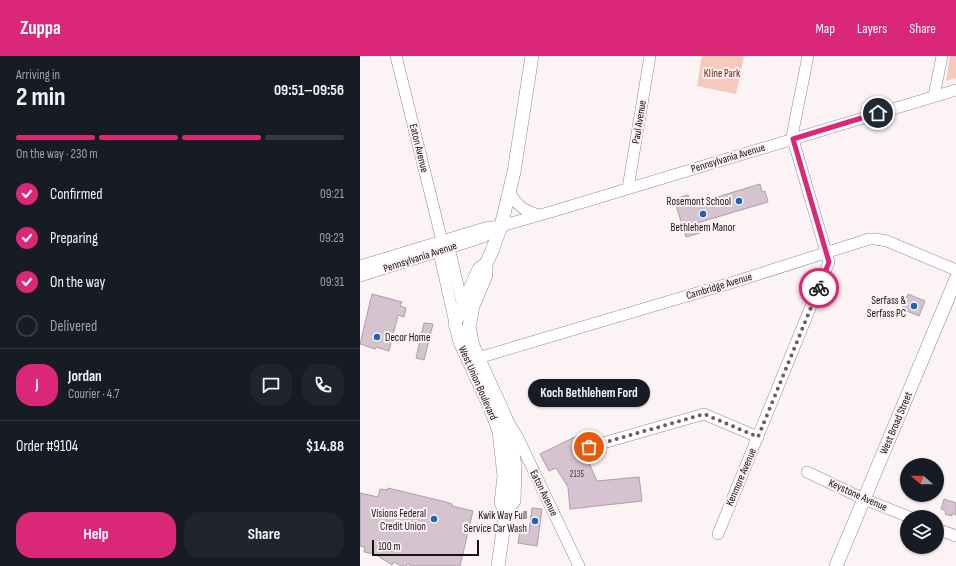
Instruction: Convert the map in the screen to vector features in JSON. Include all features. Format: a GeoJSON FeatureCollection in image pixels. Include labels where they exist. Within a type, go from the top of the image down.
{"type":"FeatureCollection","features":[{"type":"Feature","properties":{"kind":"main road","name":"West Union Boulevard"},"geometry":{"type":"LineString","coordinates":[[498,566],[506,510],[514,501],[515,467],[511,436],[507,421],[497,396],[473,346],[469,327],[473,306],[486,275],[486,264],[501,226],[514,172],[532,56]]}},
{"type":"Feature","properties":{"kind":"main road","name":"West Union Boulevard"},"geometry":{"type":"LineString","coordinates":[[486,264],[479,269],[455,323],[460,342],[490,407],[499,431],[504,476],[501,503],[506,510]]}},
{"type":"Feature","properties":{"kind":"main road","name":"West Broad Street"},"geometry":{"type":"LineString","coordinates":[[836,566],[956,280]]}},
{"type":"Feature","properties":{"kind":"street","name":"Eaton Avenue"},"geometry":{"type":"LineString","coordinates":[[396,56],[444,247],[469,327]]}},
{"type":"Feature","properties":{"kind":"street","name":"Paul Avenue"},"geometry":{"type":"LineString","coordinates":[[628,188],[650,56]]}},
{"type":"Feature","properties":{"kind":"street","name":"Kenmore Avenue"},"geometry":{"type":"LineString","coordinates":[[718,534],[829,262],[792,136],[808,56]]}},
{"type":"Feature","properties":{"kind":"street"},"geometry":{"type":"LineString","coordinates":[[934,96],[942,56]]}},
{"type":"Feature","properties":{"kind":"street","name":"Pennsylvania Avenue"},"geometry":{"type":"LineString","coordinates":[[360,276],[444,247],[485,228],[501,226],[539,215],[956,90]]}},
{"type":"Feature","properties":{"kind":"street"},"geometry":{"type":"LineString","coordinates":[[509,191],[514,201],[522,209],[539,215]]}},
{"type":"Feature","properties":{"kind":"street","name":"Cambridge Avenue"},"geometry":{"type":"LineString","coordinates":[[478,358],[827,254],[869,239],[882,240],[956,270]]}},
{"type":"Feature","properties":{"kind":"street","name":"Eaton Avenue"},"geometry":{"type":"LineString","coordinates":[[444,247],[455,323]]}},
{"type":"Feature","properties":{"kind":"street","name":"Pennsylvania Avenue"},"geometry":{"type":"LineString","coordinates":[[360,266],[444,247]]}},
{"type":"Feature","properties":{"kind":"street"},"geometry":{"type":"LineString","coordinates":[[589,447],[704,414],[758,437]]}},
{"type":"Feature","properties":{"kind":"street","name":"Eaton Avenue"},"geometry":{"type":"LineString","coordinates":[[507,421],[518,438],[579,566]]}},
{"type":"Feature","properties":{"kind":"street","name":"Keystone Avenue"},"geometry":{"type":"LineString","coordinates":[[807,472],[864,499],[900,513]]}},
{"type":"Feature","properties":{"kind":"street"},"geometry":{"type":"LineString","coordinates":[[944,532],[956,536]]}},
{"type":"Feature","properties":{"kind":"green space","name":"Kline Park"},"geometry":{"type":"Polygon","coordinates":[[[702,56],[744,56],[736,94],[697,86],[702,56]]]}},
{"type":"Feature","properties":{"kind":"green space"},"geometry":{"type":"Polygon","coordinates":[[[950,56],[956,56],[956,78],[946,81],[950,56]]]}},
{"type":"Feature","properties":{"kind":"building","name":"Bethlehem Manor"},"geometry":{"type":"Polygon","coordinates":[[[760,184],[762,192],[765,191],[768,202],[697,223],[700,233],[686,237],[674,199],[688,195],[691,205],[760,184]]]}},
{"type":"Feature","properties":{"kind":"building"},"geometry":{"type":"Polygon","coordinates":[[[372,294],[402,302],[400,306],[406,308],[404,317],[398,315],[389,351],[376,347],[375,349],[360,344],[372,294]]]}},
{"type":"Feature","properties":{"kind":"building"},"geometry":{"type":"Polygon","coordinates":[[[908,294],[925,301],[919,316],[902,309],[908,294]]]}},
{"type":"Feature","properties":{"kind":"building"},"geometry":{"type":"Polygon","coordinates":[[[424,323],[433,324],[424,360],[416,358],[424,323]]]}},
{"type":"Feature","properties":{"kind":"building"},"geometry":{"type":"Polygon","coordinates":[[[577,436],[597,481],[639,477],[642,501],[570,509],[568,487],[556,468],[549,471],[540,454],[577,436]]]}},
{"type":"Feature","properties":{"kind":"building"},"geometry":{"type":"Polygon","coordinates":[[[388,488],[446,502],[452,504],[452,506],[473,511],[460,566],[411,566],[408,564],[406,566],[401,566],[394,562],[392,565],[375,554],[364,552],[365,547],[360,546],[360,493],[378,497],[380,489],[388,490],[388,488]]]}},
{"type":"Feature","properties":{"kind":"building"},"geometry":{"type":"Polygon","coordinates":[[[944,499],[956,503],[956,515],[952,513],[952,516],[945,514],[946,511],[941,509],[944,499]]]}},
{"type":"Feature","properties":{"kind":"building","name":"Kwik Way Full Service Car Wash"},"geometry":{"type":"Polygon","coordinates":[[[532,508],[542,509],[537,546],[518,543],[520,531],[529,532],[532,508]]]}},
{"type":"Feature","properties":{"kind":"way so far"},"geometry":{"type":"LineString","coordinates":[[589,447],[704,414],[758,437],[819,288]]}},
{"type":"Feature","properties":{"kind":"place","name":"Rosemont School"},"geometry":{"type":"Point","coordinates":[739,201]}},
{"type":"Feature","properties":{"kind":"place","name":"Bethlehem Manor"},"geometry":{"type":"Point","coordinates":[703,214]}},
{"type":"Feature","properties":{"kind":"place","name":"Serfass & Serfass PC"},"geometry":{"type":"Point","coordinates":[914,306]}},
{"type":"Feature","properties":{"kind":"place","name":"Decor Home"},"geometry":{"type":"Point","coordinates":[377,337]}},
{"type":"Feature","properties":{"kind":"place","name":"Koch Bethlehem Ford"},"geometry":{"type":"Point","coordinates":[589,447]}},
{"type":"Feature","properties":{"kind":"place","name":"Visions Federal Credit Union"},"geometry":{"type":"Point","coordinates":[434,519]}},
{"type":"Feature","properties":{"kind":"place","name":"Kwik Way Full Service Car Wash"},"geometry":{"type":"Point","coordinates":[535,521]}},
{"type":"Feature","properties":{"kind":"route"},"geometry":{"type":"LineString","coordinates":[[819,288],[829,262],[793,139],[878,113]]}}]}
